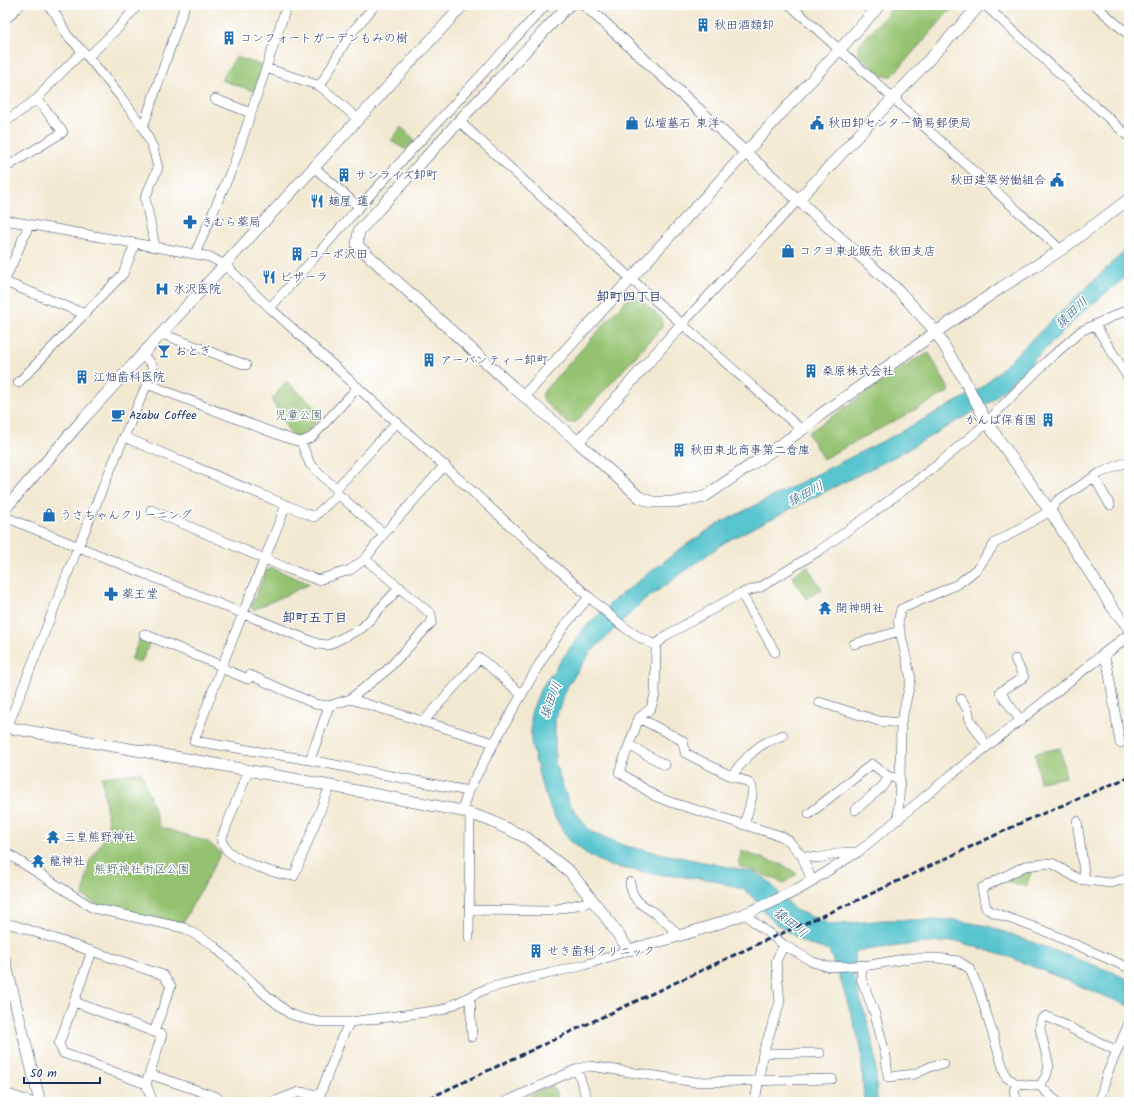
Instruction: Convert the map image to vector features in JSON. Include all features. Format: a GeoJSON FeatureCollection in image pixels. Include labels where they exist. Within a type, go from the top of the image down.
{"type":"FeatureCollection","features":[{"type":"Feature","properties":{"kind":"street"},"geometry":{"type":"LineString","coordinates":[[5,20],[20,5]]}},
{"type":"Feature","properties":{"kind":"street"},"geometry":{"type":"LineString","coordinates":[[48,5],[57,9],[67,35],[86,54],[120,96],[143,127],[153,148],[158,168],[145,198],[155,246]]}},
{"type":"Feature","properties":{"kind":"street"},"geometry":{"type":"LineString","coordinates":[[5,122],[37,99],[51,83],[118,28],[138,5]]}},
{"type":"Feature","properties":{"kind":"street"},"geometry":{"type":"LineString","coordinates":[[143,127],[185,5]]}},
{"type":"Feature","properties":{"kind":"street"},"geometry":{"type":"LineString","coordinates":[[195,254],[234,164],[287,5]]}},
{"type":"Feature","properties":{"kind":"street"},"geometry":{"type":"LineString","coordinates":[[320,86],[349,36],[375,5]]}},
{"type":"Feature","properties":{"kind":"street"},"geometry":{"type":"LineString","coordinates":[[5,509],[84,418],[463,5]]}},
{"type":"Feature","properties":{"kind":"street"},"geometry":{"type":"LineString","coordinates":[[270,308],[359,207],[546,5]]}},
{"type":"Feature","properties":{"kind":"street"},"geometry":{"type":"LineString","coordinates":[[569,5],[459,121],[359,231],[356,245],[638,497],[652,502],[678,502],[704,497],[802,430],[820,415],[936,332],[1002,287],[1061,250],[1129,199]]}},
{"type":"Feature","properties":{"kind":"street"},"geometry":{"type":"LineString","coordinates":[[585,5],[899,291],[936,332],[966,382],[987,424],[1050,511],[1112,607],[1129,628]]}},
{"type":"Feature","properties":{"kind":"street"},"geometry":{"type":"LineString","coordinates":[[790,5],[1061,250]]}},
{"type":"Feature","properties":{"kind":"street"},"geometry":{"type":"LineString","coordinates":[[524,396],[880,5]]}},
{"type":"Feature","properties":{"kind":"street"},"geometry":{"type":"LineString","coordinates":[[578,442],[682,324],[980,5]]}},
{"type":"Feature","properties":{"kind":"street"},"geometry":{"type":"LineString","coordinates":[[985,5],[1129,137]]}},
{"type":"Feature","properties":{"kind":"street"},"geometry":{"type":"LineString","coordinates":[[1095,5],[1129,35]]}},
{"type":"Feature","properties":{"kind":"street"},"geometry":{"type":"LineString","coordinates":[[266,68],[320,86],[358,119]]}},
{"type":"Feature","properties":{"kind":"street"},"geometry":{"type":"LineString","coordinates":[[5,166],[8,166],[63,132],[37,99]]}},
{"type":"Feature","properties":{"kind":"street"},"geometry":{"type":"LineString","coordinates":[[216,99],[251,113]]}},
{"type":"Feature","properties":{"kind":"street"},"geometry":{"type":"LineString","coordinates":[[459,121],[630,278],[802,430]]}},
{"type":"Feature","properties":{"kind":"street"},"geometry":{"type":"LineString","coordinates":[[314,168],[359,207]]}},
{"type":"Feature","properties":{"kind":"street"},"geometry":{"type":"LineString","coordinates":[[5,220],[210,257],[225,265],[270,308],[589,597],[628,631],[642,640],[656,645]]}},
{"type":"Feature","properties":{"kind":"street"},"geometry":{"type":"LineString","coordinates":[[29,225],[5,281],[85,314]]}},
{"type":"Feature","properties":{"kind":"street"},"geometry":{"type":"LineString","coordinates":[[18,383],[123,274],[135,244]]}},
{"type":"Feature","properties":{"kind":"street"},"geometry":{"type":"LineString","coordinates":[[812,881],[802,856],[788,840],[781,836],[670,802],[655,796],[619,772],[639,718],[651,708],[655,695],[656,645],[667,635],[740,594],[761,587],[820,550],[930,469],[987,424],[998,410],[1081,331],[1129,309]]}},
{"type":"Feature","properties":{"kind":"street"},"geometry":{"type":"LineString","coordinates":[[1095,325],[1129,379]]}},
{"type":"Feature","properties":{"kind":"street"},"geometry":{"type":"LineString","coordinates":[[162,334],[246,365]]}},
{"type":"Feature","properties":{"kind":"street"},"geometry":{"type":"LineString","coordinates":[[142,356],[151,363],[152,368],[147,384],[78,547],[6,730],[330,786],[466,813],[489,820],[527,838],[570,872],[628,950]]}},
{"type":"Feature","properties":{"kind":"street"},"geometry":{"type":"LineString","coordinates":[[147,384],[263,429],[301,442],[312,437],[358,387]]}},
{"type":"Feature","properties":{"kind":"street"},"geometry":{"type":"LineString","coordinates":[[124,437],[314,517],[397,422]]}},
{"type":"Feature","properties":{"kind":"street"},"geometry":{"type":"LineString","coordinates":[[301,442],[310,464],[337,492],[384,534]]}},
{"type":"Feature","properties":{"kind":"street"},"geometry":{"type":"LineString","coordinates":[[898,820],[901,723],[911,679],[898,622],[902,609],[958,584],[978,568],[995,543],[1050,511],[1057,501],[1100,473],[1129,461]]}},
{"type":"Feature","properties":{"kind":"street"},"geometry":{"type":"LineString","coordinates":[[151,510],[318,580],[350,570],[365,559],[384,534],[445,466]]}},
{"type":"Feature","properties":{"kind":"street"},"geometry":{"type":"LineString","coordinates":[[1094,477],[1110,505]]}},
{"type":"Feature","properties":{"kind":"street"},"geometry":{"type":"LineString","coordinates":[[286,505],[221,667],[194,741],[310,760],[468,791]]}},
{"type":"Feature","properties":{"kind":"street"},"geometry":{"type":"LineString","coordinates":[[5,517],[318,644],[328,645],[362,628],[400,588]]}},
{"type":"Feature","properties":{"kind":"street"},"geometry":{"type":"LineString","coordinates":[[144,634],[248,680],[250,675],[314,704],[330,706],[350,699],[387,670],[432,622],[431,614],[365,559]]}},
{"type":"Feature","properties":{"kind":"street"},"geometry":{"type":"LineString","coordinates":[[740,594],[775,652]]}},
{"type":"Feature","properties":{"kind":"street"},"geometry":{"type":"LineString","coordinates":[[469,937],[466,813],[468,791],[544,656],[566,624],[589,597]]}},
{"type":"Feature","properties":{"kind":"street"},"geometry":{"type":"LineString","coordinates":[[854,644],[900,631]]}},
{"type":"Feature","properties":{"kind":"street"},"geometry":{"type":"LineString","coordinates":[[5,852],[93,908],[184,928],[212,944],[266,995],[290,1014],[320,1022],[350,1022],[442,1010],[470,998],[488,988],[585,965],[628,950],[679,936],[750,911],[812,881],[858,852],[987,746],[1021,721],[1129,635]]}},
{"type":"Feature","properties":{"kind":"street"},"geometry":{"type":"LineString","coordinates":[[1104,654],[1108,668],[1120,743]]}},
{"type":"Feature","properties":{"kind":"street"},"geometry":{"type":"LineString","coordinates":[[423,722],[480,658],[522,695]]}},
{"type":"Feature","properties":{"kind":"street"},"geometry":{"type":"LineString","coordinates":[[1015,659],[1024,677],[1000,692],[1021,721]]}},
{"type":"Feature","properties":{"kind":"street"},"geometry":{"type":"LineString","coordinates":[[350,699],[494,743]]}},
{"type":"Feature","properties":{"kind":"street"},"geometry":{"type":"LineString","coordinates":[[961,699],[968,710],[970,720],[987,746]]}},
{"type":"Feature","properties":{"kind":"street"},"geometry":{"type":"LineString","coordinates":[[819,702],[879,721],[901,723]]}},
{"type":"Feature","properties":{"kind":"street"},"geometry":{"type":"LineString","coordinates":[[310,760],[330,706]]}},
{"type":"Feature","properties":{"kind":"street"},"geometry":{"type":"LineString","coordinates":[[639,718],[682,741],[685,753],[731,776],[745,781],[752,786],[754,791],[744,825]]}},
{"type":"Feature","properties":{"kind":"street"},"geometry":{"type":"LineString","coordinates":[[731,776],[757,749],[765,743],[783,735]]}},
{"type":"Feature","properties":{"kind":"street"},"geometry":{"type":"LineString","coordinates":[[629,745],[665,765]]}},
{"type":"Feature","properties":{"kind":"street"},"geometry":{"type":"LineString","coordinates":[[809,814],[872,764],[889,777],[900,778]]}},
{"type":"Feature","properties":{"kind":"street"},"geometry":{"type":"LineString","coordinates":[[248,771],[221,840],[227,851],[261,868],[278,874],[294,876],[330,786]]}},
{"type":"Feature","properties":{"kind":"street"},"geometry":{"type":"LineString","coordinates":[[855,810],[882,787],[889,777]]}},
{"type":"Feature","properties":{"kind":"street"},"geometry":{"type":"LineString","coordinates":[[1076,821],[1085,880]]}},
{"type":"Feature","properties":{"kind":"street"},"geometry":{"type":"LineString","coordinates":[[802,856],[819,858],[845,852],[858,852]]}},
{"type":"Feature","properties":{"kind":"street"},"geometry":{"type":"LineString","coordinates":[[1129,878],[1110,883],[1078,879],[1052,863],[1025,866],[982,888],[986,908],[992,912],[1047,932],[1129,968]]}},
{"type":"Feature","properties":{"kind":"street"},"geometry":{"type":"LineString","coordinates":[[630,882],[632,893],[642,906],[660,917],[679,936]]}},
{"type":"Feature","properties":{"kind":"street"},"geometry":{"type":"LineString","coordinates":[[469,910],[549,911],[593,901]]}},
{"type":"Feature","properties":{"kind":"street"},"geometry":{"type":"LineString","coordinates":[[750,911],[754,922],[784,945],[813,962],[829,967],[860,966],[910,958],[937,958],[958,961],[970,969],[980,993],[1006,1077],[1017,1084],[1040,1086],[1057,1102]]}},
{"type":"Feature","properties":{"kind":"street"},"geometry":{"type":"LineString","coordinates":[[5,924],[14,924],[163,975],[171,986],[154,1032]]}},
{"type":"Feature","properties":{"kind":"street"},"geometry":{"type":"LineString","coordinates":[[755,1102],[763,1053],[780,1002],[776,961],[784,945]]}},
{"type":"Feature","properties":{"kind":"street"},"geometry":{"type":"LineString","coordinates":[[92,951],[59,1044],[63,1054],[146,1084]]}},
{"type":"Feature","properties":{"kind":"street"},"geometry":{"type":"LineString","coordinates":[[5,960],[40,1102]]}},
{"type":"Feature","properties":{"kind":"street"},"geometry":{"type":"LineString","coordinates":[[860,966],[861,978],[875,1014],[886,1057],[888,1077],[915,1074],[932,1066],[944,1064]]}},
{"type":"Feature","properties":{"kind":"street"},"geometry":{"type":"LineString","coordinates":[[470,998],[472,1037]]}},
{"type":"Feature","properties":{"kind":"street"},"geometry":{"type":"LineString","coordinates":[[74,1002],[162,1035],[146,1084],[153,1102]]}},
{"type":"Feature","properties":{"kind":"street"},"geometry":{"type":"LineString","coordinates":[[1040,1086],[1050,1066],[1040,1029],[1041,1020],[1046,1016],[1117,1052]]}},
{"type":"Feature","properties":{"kind":"street"},"geometry":{"type":"LineString","coordinates":[[273,1102],[299,1092],[319,1099],[341,1039],[350,1022]]}},
{"type":"Feature","properties":{"kind":"street"},"geometry":{"type":"LineString","coordinates":[[1099,1102],[1107,1074],[1129,1023]]}},
{"type":"Feature","properties":{"kind":"street"},"geometry":{"type":"LineString","coordinates":[[763,1053],[820,1053]]}},
{"type":"Feature","properties":{"kind":"street"},"geometry":{"type":"LineString","coordinates":[[505,1102],[577,1069],[590,1066],[695,1082],[832,1079]]}},
{"type":"Feature","properties":{"kind":"street"},"geometry":{"type":"LineString","coordinates":[[577,1069],[588,1102]]}},
{"type":"Feature","properties":{"kind":"street"},"geometry":{"type":"LineString","coordinates":[[149,1074],[217,1097]]}},
{"type":"Feature","properties":{"kind":"street"},"geometry":{"type":"LineString","coordinates":[[1017,1084],[1014,1091],[1017,1102]]}},
{"type":"Feature","properties":{"kind":"street"},"geometry":{"type":"LineString","coordinates":[[5,1093],[32,1102]]}},
{"type":"Feature","properties":{"kind":"green space"},"geometry":{"type":"Polygon","coordinates":[[[895,5],[955,5],[892,76],[882,76],[858,54],[859,45],[895,5]]]}},
{"type":"Feature","properties":{"kind":"green space"},"geometry":{"type":"Polygon","coordinates":[[[236,57],[264,66],[254,91],[221,80],[236,57]]]}},
{"type":"Feature","properties":{"kind":"green space"},"geometry":{"type":"Polygon","coordinates":[[[401,127],[415,140],[406,150],[391,141],[401,127]]]}},
{"type":"Feature","properties":{"kind":"green space"},"geometry":{"type":"Polygon","coordinates":[[[629,297],[638,297],[662,319],[662,327],[576,422],[567,423],[543,400],[543,392],[629,297]]]}},
{"type":"Feature","properties":{"kind":"green space"},"geometry":{"type":"Polygon","coordinates":[[[929,353],[950,391],[823,459],[808,433],[914,360],[929,353]]]}},
{"type":"Feature","properties":{"kind":"green space","name":"児童公園"},"geometry":{"type":"Polygon","coordinates":[[[286,381],[322,413],[305,435],[297,438],[289,432],[272,400],[286,381]]]}},
{"type":"Feature","properties":{"kind":"green space"},"geometry":{"type":"Polygon","coordinates":[[[807,566],[822,589],[806,599],[792,576],[807,566]]]}},
{"type":"Feature","properties":{"kind":"green space"},"geometry":{"type":"Polygon","coordinates":[[[272,568],[310,584],[253,610],[251,607],[266,571],[272,568]]]}},
{"type":"Feature","properties":{"kind":"green space"},"geometry":{"type":"Polygon","coordinates":[[[140,638],[150,642],[141,663],[131,660],[140,638]]]}},
{"type":"Feature","properties":{"kind":"green space"},"geometry":{"type":"Polygon","coordinates":[[[1060,748],[1066,777],[1040,782],[1035,753],[1060,748]]]}},
{"type":"Feature","properties":{"kind":"green space","name":"熊野神社街区公園"},"geometry":{"type":"Polygon","coordinates":[[[141,772],[160,827],[208,842],[221,853],[182,924],[95,904],[83,896],[89,862],[109,831],[102,777],[141,772]]]}},
{"type":"Feature","properties":{"kind":"green space"},"geometry":{"type":"Polygon","coordinates":[[[741,851],[785,866],[797,874],[784,883],[739,866],[741,851]]]}},
{"type":"Feature","properties":{"kind":"green space"},"geometry":{"type":"Polygon","coordinates":[[[1026,870],[1032,870],[1026,887],[1007,881],[1026,870]]]}},
{"type":"Feature","properties":{"kind":"green space"},"geometry":{"type":"Polygon","coordinates":[[[552,1085],[558,1098],[546,1098],[545,1102],[517,1102],[552,1085]]]}},
{"type":"Feature","properties":{"kind":"water","name":"猿田川"},"geometry":{"type":"Polygon","coordinates":[[[1129,247],[1129,274],[1084,311],[992,401],[894,457],[725,542],[642,602],[590,653],[568,685],[555,720],[555,763],[569,803],[590,831],[625,846],[753,872],[766,879],[795,910],[832,925],[884,920],[954,920],[988,926],[1107,970],[1129,980],[1129,1006],[1012,958],[957,941],[856,951],[853,975],[869,1027],[875,1053],[877,1102],[864,1102],[861,1047],[840,978],[829,951],[803,942],[773,921],[747,891],[714,880],[656,874],[610,866],[588,855],[568,839],[553,814],[541,783],[531,742],[531,713],[540,690],[585,627],[619,596],[683,547],[716,525],[885,440],[980,389],[1129,247]]]}},
{"type":"Feature","properties":{"kind":"railway"},"geometry":{"type":"LineString","coordinates":[[421,1102],[762,942],[856,901],[1023,822],[1129,777]]}},
{"type":"Feature","properties":{"kind":"place","name":"秋田酒類卸"},"geometry":{"type":"Point","coordinates":[703,25]}},
{"type":"Feature","properties":{"kind":"place","name":"コンフォートガーデンもみの樹"},"geometry":{"type":"Point","coordinates":[229,38]}},
{"type":"Feature","properties":{"kind":"place","name":"仏壇墓石 東洋"},"geometry":{"type":"Point","coordinates":[632,123]}},
{"type":"Feature","properties":{"kind":"place","name":"秋田卸センター簡易郵便局"},"geometry":{"type":"Point","coordinates":[817,123]}},
{"type":"Feature","properties":{"kind":"place","name":"サンライズ卸町"},"geometry":{"type":"Point","coordinates":[344,175]}},
{"type":"Feature","properties":{"kind":"place","name":"秋田建築労働組合"},"geometry":{"type":"Point","coordinates":[1057,180]}},
{"type":"Feature","properties":{"kind":"place","name":"麺屋 蓮"},"geometry":{"type":"Point","coordinates":[317,201]}},
{"type":"Feature","properties":{"kind":"place","name":"きむら薬局"},"geometry":{"type":"Point","coordinates":[190,222]}},
{"type":"Feature","properties":{"kind":"place","name":"コクヨ東北販売 秋田支店"},"geometry":{"type":"Point","coordinates":[788,251]}},
{"type":"Feature","properties":{"kind":"place","name":"コーポ沢田"},"geometry":{"type":"Point","coordinates":[297,254]}},
{"type":"Feature","properties":{"kind":"place","name":"ピザーラ"},"geometry":{"type":"Point","coordinates":[269,277]}},
{"type":"Feature","properties":{"kind":"place","name":"水沢医院"},"geometry":{"type":"Point","coordinates":[162,289]}},
{"type":"Feature","properties":{"kind":"place","name":"おとぎ"},"geometry":{"type":"Point","coordinates":[164,351]}},
{"type":"Feature","properties":{"kind":"place","name":"アーバンティー卸町"},"geometry":{"type":"Point","coordinates":[429,360]}},
{"type":"Feature","properties":{"kind":"place","name":"桑原株式会社"},"geometry":{"type":"Point","coordinates":[811,371]}},
{"type":"Feature","properties":{"kind":"place","name":"江畑歯科医院"},"geometry":{"type":"Point","coordinates":[82,377]}},
{"type":"Feature","properties":{"kind":"place","name":"Azabu Coffee"},"geometry":{"type":"Point","coordinates":[118,415]}},
{"type":"Feature","properties":{"kind":"place","name":"かんば保育園"},"geometry":{"type":"Point","coordinates":[1048,420]}},
{"type":"Feature","properties":{"kind":"place","name":"秋田東北商事第二倉庫"},"geometry":{"type":"Point","coordinates":[679,450]}},
{"type":"Feature","properties":{"kind":"place","name":"うさちゃんクリーニング"},"geometry":{"type":"Point","coordinates":[49,515]}},
{"type":"Feature","properties":{"kind":"place","name":"薬王堂"},"geometry":{"type":"Point","coordinates":[111,594]}},
{"type":"Feature","properties":{"kind":"place","name":"開神明社"},"geometry":{"type":"Point","coordinates":[825,608]}},
{"type":"Feature","properties":{"kind":"place","name":"三皇熊野神社"},"geometry":{"type":"Point","coordinates":[53,837]}},
{"type":"Feature","properties":{"kind":"place","name":"龍神社"},"geometry":{"type":"Point","coordinates":[38,861]}},
{"type":"Feature","properties":{"kind":"place","name":"せき歯科クリニック"},"geometry":{"type":"Point","coordinates":[536,951]}},
{"type":"Feature","properties":{"kind":"district","name":"卸町四丁目"},"geometry":{"type":"Point","coordinates":[629,296]}},
{"type":"Feature","properties":{"kind":"district","name":"卸町五丁目"},"geometry":{"type":"Point","coordinates":[315,617]}}]}
